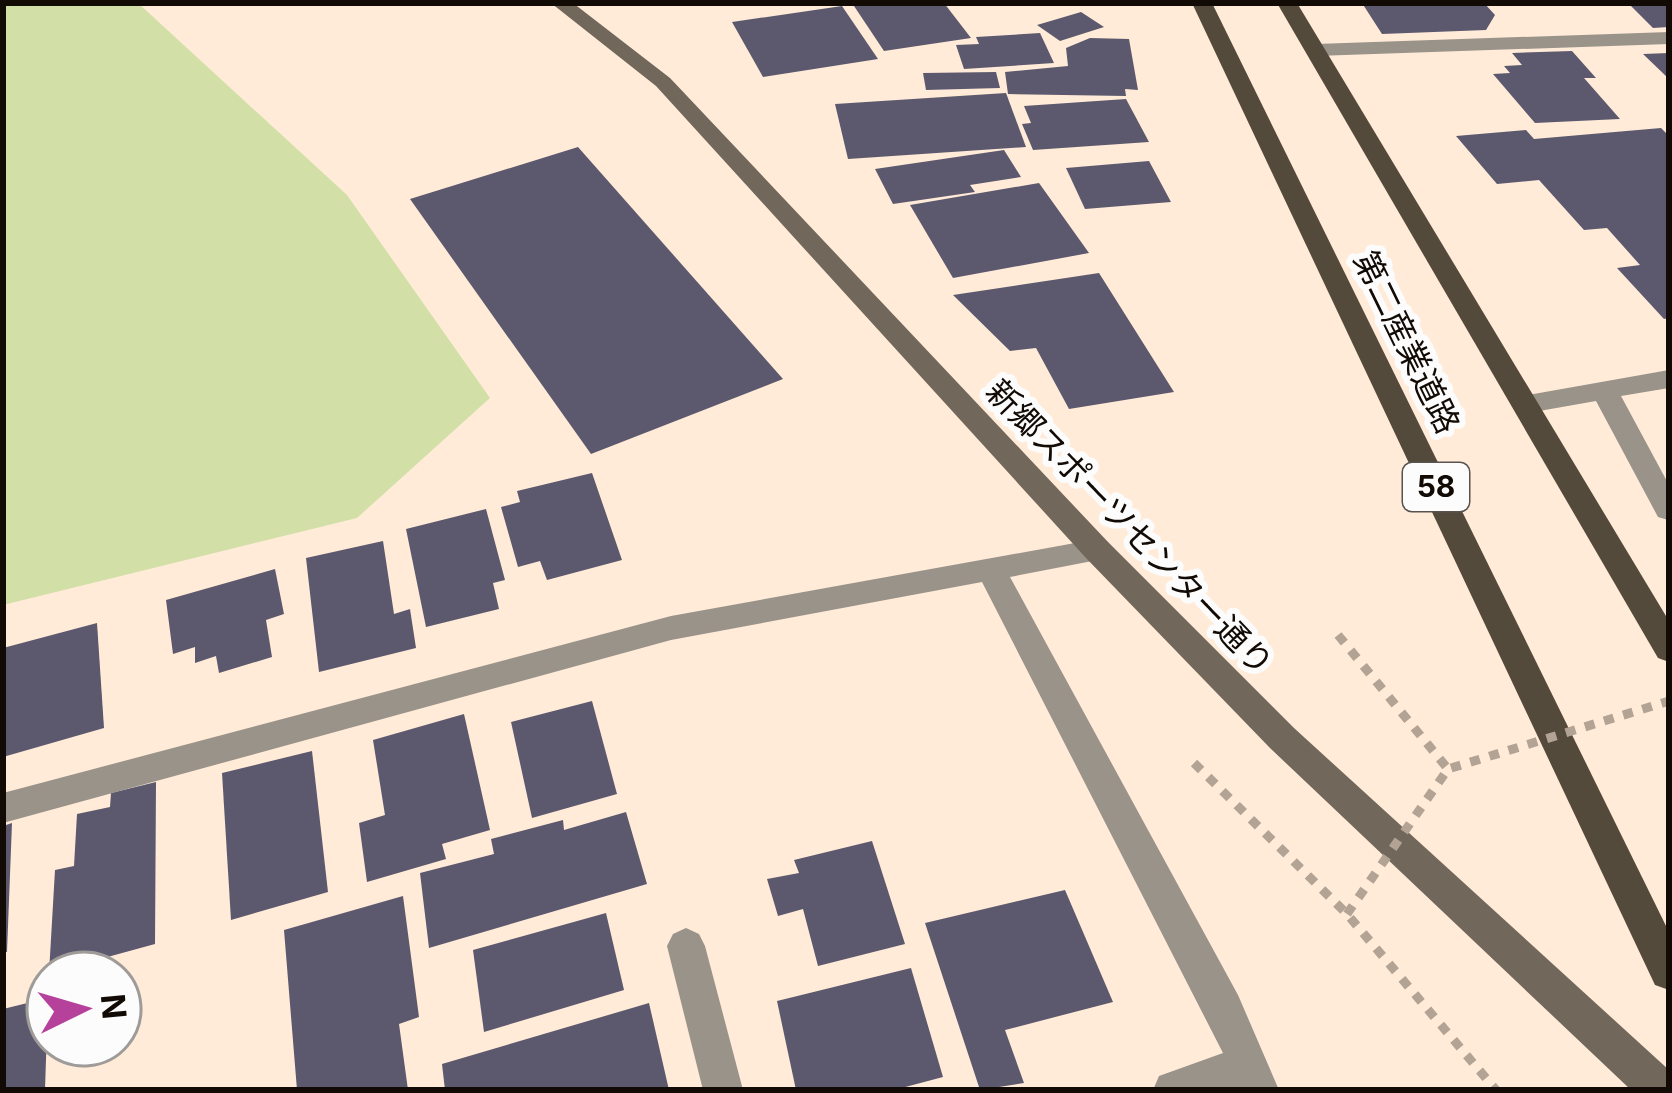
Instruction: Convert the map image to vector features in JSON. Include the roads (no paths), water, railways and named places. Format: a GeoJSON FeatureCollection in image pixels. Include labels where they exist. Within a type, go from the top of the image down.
{"type":"FeatureCollection","features":[{"type":"Feature","properties":{"kind":"main road","name":"第二産業道路"},"geometry":{"type":"LineString","coordinates":[[1202,3],[1669,972]]}},
{"type":"Feature","properties":{"kind":"main road","name":"第二産業道路"},"geometry":{"type":"LineString","coordinates":[[1287,3],[1669,649]]}},
{"type":"Feature","properties":{"kind":"street","name":"新郷スポーツセンター通り"},"geometry":{"type":"LineString","coordinates":[[561,3],[663,82],[707,126],[1097,550],[1282,738],[1661,1090]]}},
{"type":"Feature","properties":{"kind":"street"},"geometry":{"type":"LineString","coordinates":[[1316,50],[1669,38]]}},
{"type":"Feature","properties":{"kind":"street"},"geometry":{"type":"LineString","coordinates":[[1528,404],[1669,379]]}},
{"type":"Feature","properties":{"kind":"street"},"geometry":{"type":"LineString","coordinates":[[1603,388],[1668,511]]}},
{"type":"Feature","properties":{"kind":"street"},"geometry":{"type":"LineString","coordinates":[[3,808],[671,628],[1097,550]]}},
{"type":"Feature","properties":{"kind":"street"},"geometry":{"type":"LineString","coordinates":[[991,571],[1224,1008],[1254,1077],[1173,1090]]}},
{"type":"Feature","properties":{"kind":"street"},"geometry":{"type":"LineString","coordinates":[[686,946],[723,1090]]}}]}
